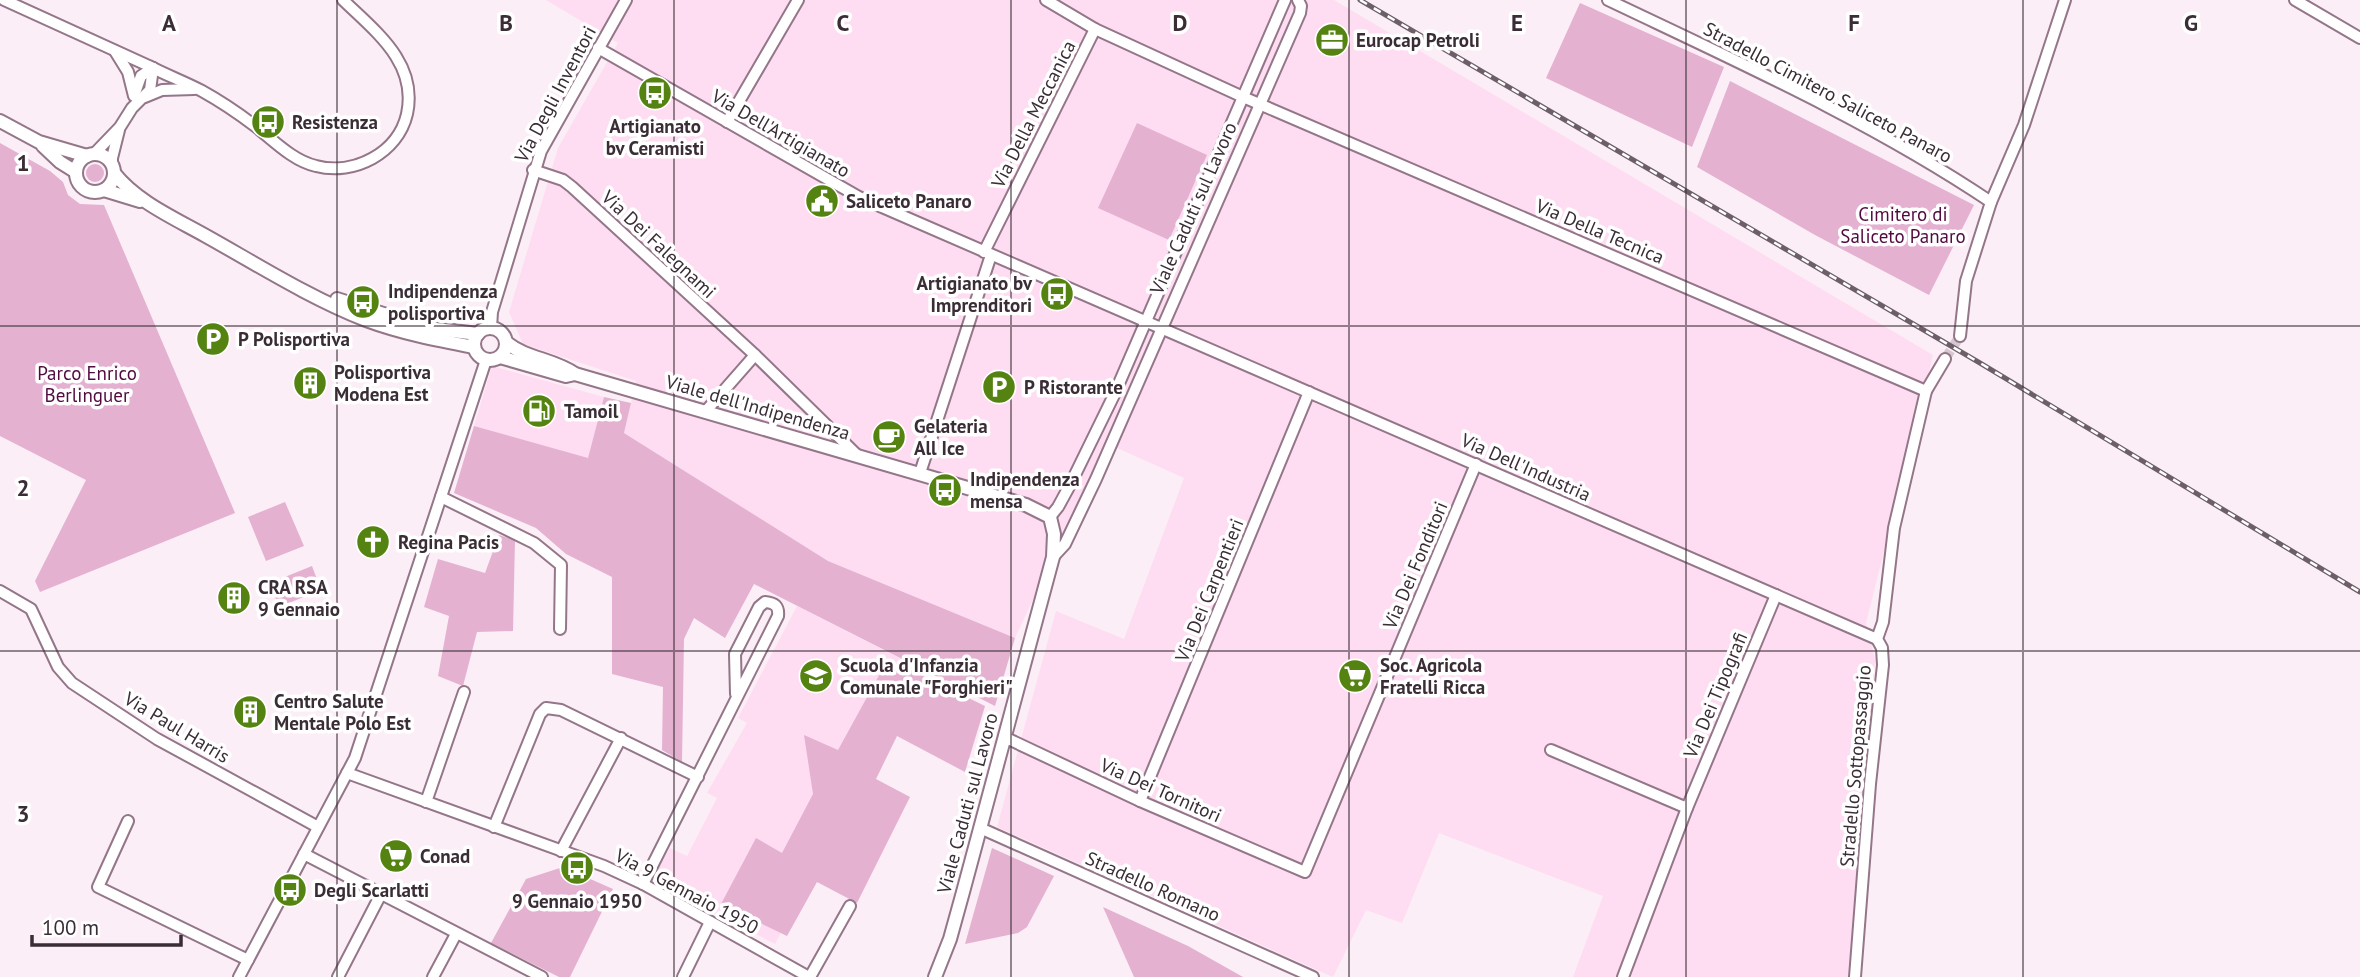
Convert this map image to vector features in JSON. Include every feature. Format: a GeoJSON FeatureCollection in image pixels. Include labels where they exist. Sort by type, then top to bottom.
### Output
{"type":"FeatureCollection","features":[{"type":"Feature","properties":{"kind":"street"},"geometry":{"type":"LineString","coordinates":[[4,0],[199,90],[225,105],[307,163],[324,168],[346,168],[378,156],[387,148],[403,127],[409,99],[406,75],[391,48],[344,0]]}},
{"type":"Feature","properties":{"kind":"street","name":"Via Degli Inventori"},"geometry":{"type":"LineString","coordinates":[[491,328],[492,312],[541,150],[626,0]]}},
{"type":"Feature","properties":{"kind":"street"},"geometry":{"type":"LineString","coordinates":[[727,122],[798,0]]}},
{"type":"Feature","properties":{"kind":"street"},"geometry":{"type":"LineString","coordinates":[[1045,0],[1095,29],[1243,97]]}},
{"type":"Feature","properties":{"kind":"street","name":"Viale Caduti sul Lavoro"},"geometry":{"type":"LineString","coordinates":[[934,977],[950,939],[1053,557],[1054,534],[1050,517],[1076,474],[1285,0]]}},
{"type":"Feature","properties":{"kind":"street","name":"Viale Caduti sul Lavoro"},"geometry":{"type":"LineString","coordinates":[[1053,557],[1065,544],[1260,104],[1300,13],[1298,0]]}},
{"type":"Feature","properties":{"kind":"street","name":"Stradello Cimitero Saliceto Panaro"},"geometry":{"type":"LineString","coordinates":[[1608,0],[1864,126],[1991,202]]}},
{"type":"Feature","properties":{"kind":"street"},"geometry":{"type":"LineString","coordinates":[[1960,336],[1966,281],[1991,202],[2024,125],[2065,0]]}},
{"type":"Feature","properties":{"kind":"street"},"geometry":{"type":"LineString","coordinates":[[2295,0],[2360,38]]}},
{"type":"Feature","properties":{"kind":"street","name":"Via Della Meccanica"},"geometry":{"type":"LineString","coordinates":[[920,473],[988,254],[1095,29]]}},
{"type":"Feature","properties":{"kind":"street","name":"Via Dell'Artigianato"},"geometry":{"type":"LineString","coordinates":[[598,48],[859,197],[1145,322]]}},
{"type":"Feature","properties":{"kind":"street"},"geometry":{"type":"LineString","coordinates":[[115,50],[128,72],[136,101]]}},
{"type":"Feature","properties":{"kind":"street"},"geometry":{"type":"LineString","coordinates":[[120,127],[113,153],[111,183],[104,190],[95,193],[82,188],[77,181],[78,164],[120,127],[136,101],[150,90],[153,68]]}},
{"type":"Feature","properties":{"kind":"street"},"geometry":{"type":"LineString","coordinates":[[136,101],[169,89],[199,90]]}},
{"type":"Feature","properties":{"kind":"street","name":"Viale Caduti sul Lavoro"},"geometry":{"type":"LineString","coordinates":[[1243,97],[1260,104]]}},
{"type":"Feature","properties":{"kind":"street","name":"Via Della Tecnica"},"geometry":{"type":"LineString","coordinates":[[1260,104],[1926,391]]}},
{"type":"Feature","properties":{"kind":"street"},"geometry":{"type":"LineString","coordinates":[[0,121],[39,142],[103,156],[123,183],[150,204],[291,284],[367,320],[412,335],[474,347]]}},
{"type":"Feature","properties":{"kind":"street"},"geometry":{"type":"LineString","coordinates":[[39,142],[60,162],[76,172]]}},
{"type":"Feature","properties":{"kind":"street","name":"Via Dei Falegnami"},"geometry":{"type":"LineString","coordinates":[[533,170],[563,180],[572,187],[755,355],[858,455]]}},
{"type":"Feature","properties":{"kind":"street"},"geometry":{"type":"LineString","coordinates":[[104,190],[150,204]]}},
{"type":"Feature","properties":{"kind":"street"},"geometry":{"type":"LineString","coordinates":[[291,284],[414,325],[478,334],[491,328],[500,331],[507,342],[500,358],[486,360],[478,355],[474,347],[478,334]]}},
{"type":"Feature","properties":{"kind":"street"},"geometry":{"type":"LineString","coordinates":[[1145,322],[1161,328]]}},
{"type":"Feature","properties":{"kind":"street","name":"Via Dell'Industria"},"geometry":{"type":"LineString","coordinates":[[1161,328],[1877,639]]}},
{"type":"Feature","properties":{"kind":"street","name":"Viale dell'Indipendenza"},"geometry":{"type":"LineString","coordinates":[[507,342],[522,352],[565,367],[575,374],[920,473],[1026,505],[1050,517]]}},
{"type":"Feature","properties":{"kind":"street"},"geometry":{"type":"LineString","coordinates":[[705,412],[755,355]]}},
{"type":"Feature","properties":{"kind":"street","name":"Viale dell'Indipendenza"},"geometry":{"type":"LineString","coordinates":[[500,358],[566,376],[575,374]]}},
{"type":"Feature","properties":{"kind":"street","name":"Stradello Sottopassaggio"},"geometry":{"type":"LineString","coordinates":[[1855,977],[1870,784],[1883,665],[1882,648],[1877,639],[1882,622],[1894,528],[1926,391],[1945,359]]}},
{"type":"Feature","properties":{"kind":"street"},"geometry":{"type":"LineString","coordinates":[[239,977],[347,774],[364,734],[486,360]]}},
{"type":"Feature","properties":{"kind":"street","name":"Via Dei Carpentieri"},"geometry":{"type":"LineString","coordinates":[[1140,801],[1310,392]]}},
{"type":"Feature","properties":{"kind":"street","name":"Via Dei Fonditori"},"geometry":{"type":"LineString","coordinates":[[1305,872],[1476,464]]}},
{"type":"Feature","properties":{"kind":"street"},"geometry":{"type":"LineString","coordinates":[[441,497],[534,543],[561,565],[560,629]]}},
{"type":"Feature","properties":{"kind":"street","name":"Via Paul Harris"},"geometry":{"type":"LineString","coordinates":[[0,591],[31,609],[58,667],[72,683],[157,739],[318,827]]}},
{"type":"Feature","properties":{"kind":"street","name":"Via Dei Tipografi"},"geometry":{"type":"LineString","coordinates":[[1623,977],[1687,808],[1776,595]]}},
{"type":"Feature","properties":{"kind":"street"},"geometry":{"type":"LineString","coordinates":[[643,884],[698,777],[736,694],[778,616],[776,605],[765,602],[759,607],[735,654],[736,694]]}},
{"type":"Feature","properties":{"kind":"street"},"geometry":{"type":"LineString","coordinates":[[426,802],[464,692]]}},
{"type":"Feature","properties":{"kind":"street"},"geometry":{"type":"LineString","coordinates":[[494,827],[540,715],[546,708],[561,710],[698,777]]}},
{"type":"Feature","properties":{"kind":"street","name":"Via Dei Tornitori"},"geometry":{"type":"LineString","coordinates":[[1004,737],[1140,801],[1305,872]]}},
{"type":"Feature","properties":{"kind":"street"},"geometry":{"type":"LineString","coordinates":[[561,851],[621,738]]}},
{"type":"Feature","properties":{"kind":"street"},"geometry":{"type":"LineString","coordinates":[[1551,750],[1687,808]]}},
{"type":"Feature","properties":{"kind":"street","name":"Via 9 Gennaio 1950"},"geometry":{"type":"LineString","coordinates":[[347,774],[604,866],[643,884],[810,977],[850,906]]}},
{"type":"Feature","properties":{"kind":"street"},"geometry":{"type":"LineString","coordinates":[[128,821],[98,887],[248,960]]}},
{"type":"Feature","properties":{"kind":"street","name":"Stradello Romano"},"geometry":{"type":"LineString","coordinates":[[980,828],[1309,976]]}},
{"type":"Feature","properties":{"kind":"street"},"geometry":{"type":"LineString","coordinates":[[304,854],[456,934],[521,972],[541,977]]}},
{"type":"Feature","properties":{"kind":"street"},"geometry":{"type":"LineString","coordinates":[[338,977],[381,894]]}},
{"type":"Feature","properties":{"kind":"street"},"geometry":{"type":"LineString","coordinates":[[683,977],[710,922]]}},
{"type":"Feature","properties":{"kind":"street"},"geometry":{"type":"LineString","coordinates":[[433,977],[456,934]]}},
{"type":"Feature","properties":{"kind":"shaded area"},"geometry":{"type":"Polygon","coordinates":[[[546,0],[1334,0],[1933,355],[1866,623],[1875,660],[1851,977],[1573,977],[1603,896],[1439,833],[1402,923],[1366,910],[1333,977],[997,827],[1056,611],[1124,639],[1184,478],[1106,443],[1015,638],[828,561],[624,433],[636,381],[523,344],[509,312],[558,148],[618,43],[546,0]]]}},
{"type":"Feature","properties":{"kind":"shaded area","name":"Tamoil"},"geometry":{"type":"Polygon","coordinates":[[[492,366],[604,397],[588,459],[474,426],[492,366]]]}},
{"type":"Feature","properties":{"kind":"shaded area"},"geometry":{"type":"Polygon","coordinates":[[[797,606],[919,668],[775,944],[652,879],[670,848],[687,856],[717,798],[707,793],[747,723],[738,718],[797,606]]]}},
{"type":"Feature","properties":{"kind":"green space"},"geometry":{"type":"Polygon","coordinates":[[[1580,3],[1724,67],[1692,147],[1546,78],[1580,3]]]}},
{"type":"Feature","properties":{"kind":"green space","name":"Cimitero di Saliceto Panaro"},"geometry":{"type":"Polygon","coordinates":[[[1730,81],[1974,205],[1929,295],[1815,235],[1697,167],[1730,81]]]}},
{"type":"Feature","properties":{"kind":"green space"},"geometry":{"type":"Polygon","coordinates":[[[1137,123],[1207,155],[1169,240],[1098,208],[1137,123]]]}},
{"type":"Feature","properties":{"kind":"green space","name":"Parco Enrico Berlinguer"},"geometry":{"type":"Polygon","coordinates":[[[0,143],[50,171],[63,182],[68,195],[80,204],[104,205],[235,513],[40,592],[35,581],[86,480],[0,436],[0,143]]]}},
{"type":"Feature","properties":{"kind":"green space"},"geometry":{"type":"Polygon","coordinates":[[[95,164],[101,167],[104,173],[101,179],[95,182],[89,179],[86,173],[89,167],[95,164]]]}},
{"type":"Feature","properties":{"kind":"green space"},"geometry":{"type":"Polygon","coordinates":[[[604,397],[631,403],[624,433],[828,561],[1015,638],[995,706],[754,584],[725,638],[694,618],[684,639],[682,762],[662,750],[663,687],[612,674],[612,577],[566,554],[536,528],[454,493],[474,426],[588,458],[604,397]]]}},
{"type":"Feature","properties":{"kind":"green space"},"geometry":{"type":"Polygon","coordinates":[[[285,502],[304,546],[266,561],[248,517],[285,502]]]}},
{"type":"Feature","properties":{"kind":"green space"},"geometry":{"type":"Polygon","coordinates":[[[499,535],[515,540],[513,631],[477,632],[463,686],[438,676],[449,616],[424,607],[438,559],[485,573],[499,535]]]}},
{"type":"Feature","properties":{"kind":"green space"},"geometry":{"type":"Polygon","coordinates":[[[312,566],[321,590],[279,607],[270,583],[312,566]]]}},
{"type":"Feature","properties":{"kind":"green space"},"geometry":{"type":"Polygon","coordinates":[[[888,659],[985,706],[965,772],[897,736],[876,779],[910,797],[857,903],[817,882],[787,936],[721,904],[756,838],[782,853],[813,794],[804,735],[838,750],[888,659]]]}},
{"type":"Feature","properties":{"kind":"green space"},"geometry":{"type":"Polygon","coordinates":[[[992,848],[1054,876],[1027,927],[1018,933],[965,944],[992,848]]]}},
{"type":"Feature","properties":{"kind":"green space"},"geometry":{"type":"Polygon","coordinates":[[[563,867],[613,889],[570,977],[559,977],[491,943],[526,879],[563,867]]]}},
{"type":"Feature","properties":{"kind":"green space"},"geometry":{"type":"Polygon","coordinates":[[[1103,907],[1188,946],[1243,977],[1134,977],[1103,907]]]}},
{"type":"Feature","properties":{"kind":"tunnel"},"geometry":{"type":"LineString","coordinates":[[1945,359],[1960,336]]}},
{"type":"Feature","properties":{"kind":"railway"},"geometry":{"type":"LineString","coordinates":[[1360,0],[1980,363],[2360,592]]}},
{"type":"Feature","properties":{"kind":"place","name":"Eurocap Petroli"},"geometry":{"type":"Point","coordinates":[1332,40]}},
{"type":"Feature","properties":{"kind":"place","name":"Artigianato bv Ceramisti"},"geometry":{"type":"Point","coordinates":[655,93]}},
{"type":"Feature","properties":{"kind":"place","name":"Resistenza"},"geometry":{"type":"Point","coordinates":[268,122]}},
{"type":"Feature","properties":{"kind":"place","name":"Saliceto Panaro"},"geometry":{"type":"Point","coordinates":[822,201]}},
{"type":"Feature","properties":{"kind":"place","name":"Artigianato bv Imprenditori"},"geometry":{"type":"Point","coordinates":[1057,294]}},
{"type":"Feature","properties":{"kind":"place","name":"Indipendenza polisportiva"},"geometry":{"type":"Point","coordinates":[363,302]}},
{"type":"Feature","properties":{"kind":"place","name":"P Polisportiva"},"geometry":{"type":"Point","coordinates":[213,339]}},
{"type":"Feature","properties":{"kind":"place","name":"Polisportiva Modena Est"},"geometry":{"type":"Point","coordinates":[310,383]}},
{"type":"Feature","properties":{"kind":"place","name":"P Ristorante"},"geometry":{"type":"Point","coordinates":[999,387]}},
{"type":"Feature","properties":{"kind":"place","name":"Tamoil"},"geometry":{"type":"Point","coordinates":[539,411]}},
{"type":"Feature","properties":{"kind":"place","name":"Gelateria All Ice"},"geometry":{"type":"Point","coordinates":[889,437]}},
{"type":"Feature","properties":{"kind":"place","name":"Indipendenza mensa"},"geometry":{"type":"Point","coordinates":[945,490]}},
{"type":"Feature","properties":{"kind":"place","name":"Regina Pacis"},"geometry":{"type":"Point","coordinates":[373,542]}},
{"type":"Feature","properties":{"kind":"place","name":"CRA RSA 9 Gennaio"},"geometry":{"type":"Point","coordinates":[234,598]}},
{"type":"Feature","properties":{"kind":"place","name":"Scuola d'Infanzia Comunale \"Forghieri\""},"geometry":{"type":"Point","coordinates":[816,676]}},
{"type":"Feature","properties":{"kind":"place","name":"Soc. Agricola Fratelli Ricca"},"geometry":{"type":"Point","coordinates":[1355,676]}},
{"type":"Feature","properties":{"kind":"place","name":"Centro Salute Mentale Polo Est"},"geometry":{"type":"Point","coordinates":[250,712]}},
{"type":"Feature","properties":{"kind":"place","name":"Conad"},"geometry":{"type":"Point","coordinates":[396,856]}},
{"type":"Feature","properties":{"kind":"place","name":"9 Gennaio 1950"},"geometry":{"type":"Point","coordinates":[577,868]}},
{"type":"Feature","properties":{"kind":"place","name":"Degli Scarlatti"},"geometry":{"type":"Point","coordinates":[290,890]}}]}
